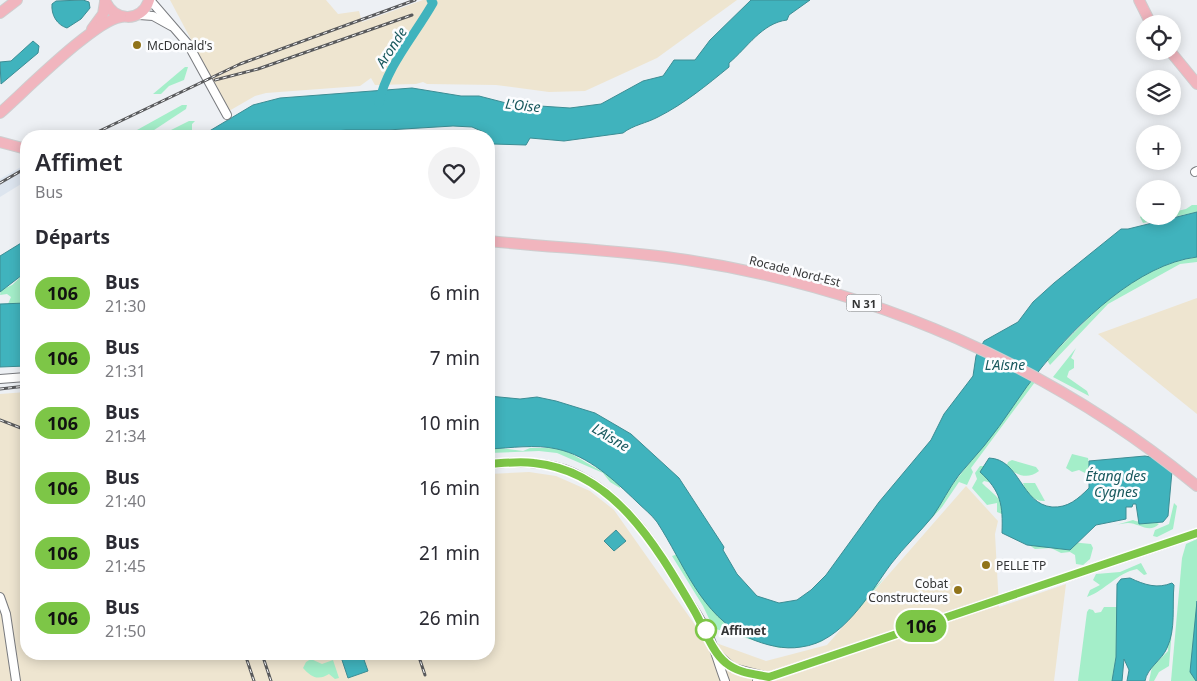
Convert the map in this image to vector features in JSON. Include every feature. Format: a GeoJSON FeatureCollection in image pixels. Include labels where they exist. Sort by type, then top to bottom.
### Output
{"type":"FeatureCollection","features":[{"type":"Feature","properties":{"kind":"main road"},"geometry":{"type":"LineString","coordinates":[[0,13],[18,0]]}},
{"type":"Feature","properties":{"kind":"main road"},"geometry":{"type":"LineString","coordinates":[[0,113],[85,38],[108,21],[139,15],[150,0]]}},
{"type":"Feature","properties":{"kind":"main road"},"geometry":{"type":"LineString","coordinates":[[1139,0],[1146,15]]}},
{"type":"Feature","properties":{"kind":"main road"},"geometry":{"type":"LineString","coordinates":[[105,1],[111,12],[121,17]]}},
{"type":"Feature","properties":{"kind":"main road"},"geometry":{"type":"LineString","coordinates":[[85,38],[103,14],[105,1]]}},
{"type":"Feature","properties":{"kind":"main road"},"geometry":{"type":"LineString","coordinates":[[1177,60],[1197,84]]}},
{"type":"Feature","properties":{"kind":"main road"},"geometry":{"type":"LineString","coordinates":[[0,142],[20,148]]}},
{"type":"Feature","properties":{"kind":"main road","name":"Rocade Nord-Est"},"geometry":{"type":"LineString","coordinates":[[495,242],[657,256],[735,268],[831,292],[904,316],[987,352],[1067,395],[1113,423],[1197,486]]}},
{"type":"Feature","properties":{"kind":"street"},"geometry":{"type":"LineString","coordinates":[[150,0],[188,44],[227,114]]}},
{"type":"Feature","properties":{"kind":"street"},"geometry":{"type":"LineString","coordinates":[[139,15],[153,16],[176,30]]}},
{"type":"Feature","properties":{"kind":"street"},"geometry":{"type":"LineString","coordinates":[[0,379],[20,377]]}},
{"type":"Feature","properties":{"kind":"street"},"geometry":{"type":"LineString","coordinates":[[495,464],[519,462],[550,465],[582,477],[599,488],[637,523],[666,562],[709,635],[724,680],[737,672]]}},
{"type":"Feature","properties":{"kind":"street"},"geometry":{"type":"LineString","coordinates":[[757,681],[1197,533]]}},
{"type":"Feature","properties":{"kind":"street"},"geometry":{"type":"LineString","coordinates":[[0,597],[6,614],[16,681]]}},
{"type":"Feature","properties":{"kind":"street"},"geometry":{"type":"LineString","coordinates":[[713,651],[737,672],[769,677]]}},
{"type":"Feature","properties":{"kind":"shaded area"},"geometry":{"type":"Polygon","coordinates":[[[170,0],[326,0],[338,14],[359,11],[362,22],[423,0],[737,0],[657,58],[585,91],[549,92],[496,85],[427,84],[423,82],[416,84],[375,85],[371,78],[360,86],[266,93],[255,96],[229,111],[170,0]]]}},
{"type":"Feature","properties":{"kind":"shaded area"},"geometry":{"type":"Polygon","coordinates":[[[20,167],[20,185],[0,197],[0,179],[20,167]]]}},
{"type":"Feature","properties":{"kind":"shaded area"},"geometry":{"type":"Polygon","coordinates":[[[1197,298],[1197,414],[1098,334],[1197,298]]]}},
{"type":"Feature","properties":{"kind":"shaded area"},"geometry":{"type":"Polygon","coordinates":[[[20,392],[20,660],[495,660],[495,474],[529,472],[556,476],[590,491],[614,510],[705,639],[766,661],[827,645],[966,486],[998,521],[995,534],[999,607],[1066,584],[1054,681],[0,681],[0,394],[20,392]]]}},
{"type":"Feature","properties":{"kind":"green space"},"geometry":{"type":"Polygon","coordinates":[[[185,67],[188,67],[184,80],[169,86],[161,94],[153,94],[185,67]]]}},
{"type":"Feature","properties":{"kind":"green space"},"geometry":{"type":"Polygon","coordinates":[[[182,105],[187,105],[186,109],[154,130],[137,130],[182,105]]]}},
{"type":"Feature","properties":{"kind":"green space"},"geometry":{"type":"Polygon","coordinates":[[[189,121],[195,121],[192,124],[192,130],[171,130],[189,121]]]}},
{"type":"Feature","properties":{"kind":"green space"},"geometry":{"type":"Polygon","coordinates":[[[1192,205],[1197,205],[1197,212],[1181,215],[1181,210],[1192,205]]]}},
{"type":"Feature","properties":{"kind":"green space"},"geometry":{"type":"Polygon","coordinates":[[[1197,257],[1197,262],[1180,264],[1108,304],[1050,365],[1047,360],[1108,298],[1148,272],[1197,257]]]}},
{"type":"Feature","properties":{"kind":"green space"},"geometry":{"type":"Polygon","coordinates":[[[20,278],[20,303],[8,304],[11,297],[7,294],[0,295],[1,290],[12,285],[20,278]]]}},
{"type":"Feature","properties":{"kind":"green space"},"geometry":{"type":"Polygon","coordinates":[[[1076,348],[1071,358],[1074,360],[1074,368],[1069,371],[1067,377],[1087,391],[1089,396],[1053,377],[1076,348]]]}},
{"type":"Feature","properties":{"kind":"green space"},"geometry":{"type":"Polygon","coordinates":[[[1032,381],[1035,382],[971,468],[973,472],[967,485],[959,482],[942,507],[920,531],[918,529],[995,430],[1022,389],[1032,381]]]}},
{"type":"Feature","properties":{"kind":"green space"},"geometry":{"type":"Polygon","coordinates":[[[495,448],[523,451],[530,448],[555,448],[570,453],[620,482],[620,488],[610,482],[603,473],[557,453],[539,451],[495,453],[495,448]]]}},
{"type":"Feature","properties":{"kind":"green space"},"geometry":{"type":"Polygon","coordinates":[[[1072,454],[1088,458],[1090,470],[1085,473],[1079,470],[1072,472],[1066,468],[1072,454]]]}},
{"type":"Feature","properties":{"kind":"green space"},"geometry":{"type":"Polygon","coordinates":[[[1012,460],[1036,467],[1039,471],[1026,476],[1018,474],[1006,467],[1008,462],[1012,460]]]}},
{"type":"Feature","properties":{"kind":"green space"},"geometry":{"type":"Polygon","coordinates":[[[980,466],[985,466],[992,483],[984,481],[982,483],[1001,503],[1005,512],[1002,514],[997,512],[997,503],[987,505],[972,488],[977,479],[975,473],[980,466]]]}},
{"type":"Feature","properties":{"kind":"green space"},"geometry":{"type":"Polygon","coordinates":[[[1023,483],[1035,483],[1045,501],[1037,500],[1031,496],[1023,483]]]}},
{"type":"Feature","properties":{"kind":"green space"},"geometry":{"type":"Polygon","coordinates":[[[1174,503],[1177,506],[1173,529],[1157,537],[1153,536],[1155,530],[1169,524],[1174,503]]]}},
{"type":"Feature","properties":{"kind":"green space"},"geometry":{"type":"Polygon","coordinates":[[[1133,520],[1152,521],[1159,524],[1151,528],[1132,523],[1116,525],[1133,520]]]}},
{"type":"Feature","properties":{"kind":"green space"},"geometry":{"type":"Polygon","coordinates":[[[1197,539],[1197,681],[1171,681],[1182,558],[1186,544],[1197,539]]]}},
{"type":"Feature","properties":{"kind":"green space"},"geometry":{"type":"Polygon","coordinates":[[[1071,542],[1091,544],[1093,548],[1090,559],[1083,565],[1076,564],[1075,555],[1070,552],[1061,553],[1051,548],[1035,549],[1026,543],[1071,542]]]}},
{"type":"Feature","properties":{"kind":"green space"},"geometry":{"type":"Polygon","coordinates":[[[678,554],[713,609],[863,600],[885,577],[860,608],[821,642],[803,647],[779,648],[716,629],[672,556],[678,554]]]}},
{"type":"Feature","properties":{"kind":"green space"},"geometry":{"type":"Polygon","coordinates":[[[1141,563],[1147,574],[1144,575],[1137,569],[1130,571],[1087,597],[1090,590],[1100,585],[1093,580],[1096,574],[1120,572],[1141,563]]]}},
{"type":"Feature","properties":{"kind":"green space"},"geometry":{"type":"Polygon","coordinates":[[[1104,607],[1118,607],[1116,657],[1112,681],[1078,681],[1087,612],[1089,609],[1095,613],[1101,612],[1104,607]]]}},
{"type":"Feature","properties":{"kind":"green space"},"geometry":{"type":"Polygon","coordinates":[[[1169,629],[1172,629],[1169,666],[1159,672],[1154,681],[1149,681],[1152,667],[1168,651],[1169,629]]]}},
{"type":"Feature","properties":{"kind":"green space"},"geometry":{"type":"Polygon","coordinates":[[[313,660],[322,664],[333,660],[339,678],[335,679],[329,674],[318,678],[315,677],[303,668],[306,662],[313,660]]]}},
{"type":"Feature","properties":{"kind":"water"},"geometry":{"type":"Polygon","coordinates":[[[83,0],[89,2],[90,8],[81,19],[67,28],[63,27],[55,19],[52,4],[56,1],[83,0]]]}},
{"type":"Feature","properties":{"kind":"water","name":"L'Oise"},"geometry":{"type":"Polygon","coordinates":[[[751,0],[810,0],[789,15],[787,20],[778,22],[762,31],[729,63],[729,67],[686,100],[668,112],[623,133],[564,141],[530,138],[526,145],[495,144],[495,130],[479,130],[472,127],[453,126],[387,130],[211,130],[253,105],[280,98],[412,88],[461,96],[479,96],[510,104],[570,108],[601,104],[643,81],[663,76],[674,60],[695,60],[710,40],[751,0]]]}},
{"type":"Feature","properties":{"kind":"water"},"geometry":{"type":"Polygon","coordinates":[[[33,41],[39,46],[38,53],[1,84],[0,62],[11,61],[33,41]]]}},
{"type":"Feature","properties":{"kind":"water","name":"L'Aisne"},"geometry":{"type":"Polygon","coordinates":[[[1197,212],[1197,257],[1175,262],[1153,271],[1132,283],[1111,298],[1073,332],[1034,377],[992,436],[955,480],[933,516],[891,564],[854,615],[830,636],[816,643],[795,648],[775,646],[749,638],[732,628],[718,616],[695,588],[655,519],[619,485],[590,463],[569,452],[557,449],[540,447],[495,449],[495,397],[520,399],[537,397],[595,413],[631,434],[679,478],[724,547],[723,550],[737,574],[757,596],[779,603],[797,600],[811,590],[826,575],[879,502],[931,440],[944,414],[973,376],[976,356],[984,341],[1018,322],[1033,302],[1054,283],[1121,229],[1144,225],[1181,225],[1181,216],[1197,212]]]}},
{"type":"Feature","properties":{"kind":"water"},"geometry":{"type":"Polygon","coordinates":[[[20,244],[20,277],[0,292],[0,256],[20,244]]]}},
{"type":"Feature","properties":{"kind":"water"},"geometry":{"type":"Polygon","coordinates":[[[20,303],[20,366],[0,367],[0,304],[20,303]]]}},
{"type":"Feature","properties":{"kind":"water","name":"Étang des Cygnes"},"geometry":{"type":"Polygon","coordinates":[[[1145,456],[1156,458],[1172,471],[1168,516],[1163,522],[1139,524],[1136,504],[1133,504],[1132,507],[1126,507],[1126,519],[1096,525],[1070,550],[1027,545],[1002,533],[1002,514],[999,499],[992,486],[980,472],[989,458],[999,460],[1008,466],[1033,498],[1042,504],[1058,507],[1072,502],[1089,488],[1089,461],[1145,456]]]}},
{"type":"Feature","properties":{"kind":"water"},"geometry":{"type":"Polygon","coordinates":[[[616,530],[626,541],[614,551],[604,541],[616,530]]]}},
{"type":"Feature","properties":{"kind":"water"},"geometry":{"type":"Polygon","coordinates":[[[1130,578],[1151,585],[1161,586],[1172,583],[1174,585],[1172,633],[1165,652],[1146,676],[1145,681],[1127,681],[1129,670],[1124,659],[1122,681],[1112,681],[1116,657],[1117,584],[1121,579],[1130,578]]]}},
{"type":"Feature","properties":{"kind":"water"},"geometry":{"type":"Polygon","coordinates":[[[1197,601],[1197,681],[1196,681],[1190,672],[1197,601]]]}},
{"type":"Feature","properties":{"kind":"water"},"geometry":{"type":"Polygon","coordinates":[[[342,660],[364,660],[368,671],[348,678],[342,660]]]}},
{"type":"Feature","properties":{"kind":"waterway","name":"Aronde"},"geometry":{"type":"LineString","coordinates":[[379,103],[394,64],[433,3],[431,0]]}},
{"type":"Feature","properties":{"kind":"railway"},"geometry":{"type":"LineString","coordinates":[[102,130],[240,64],[415,0]]}},
{"type":"Feature","properties":{"kind":"railway"},"geometry":{"type":"LineString","coordinates":[[215,80],[258,69],[412,15]]}},
{"type":"Feature","properties":{"kind":"railway"},"geometry":{"type":"LineString","coordinates":[[0,183],[20,171]]}},
{"type":"Feature","properties":{"kind":"railway"},"geometry":{"type":"LineString","coordinates":[[0,389],[20,387]]}},
{"type":"Feature","properties":{"kind":"railway"},"geometry":{"type":"LineString","coordinates":[[0,420],[20,428]]}},
{"type":"Feature","properties":{"kind":"railway"},"geometry":{"type":"LineString","coordinates":[[247,660],[254,681]]}},
{"type":"Feature","properties":{"kind":"railway"},"geometry":{"type":"LineString","coordinates":[[264,660],[271,681]]}},
{"type":"Feature","properties":{"kind":"railway"},"geometry":{"type":"LineString","coordinates":[[420,660],[425,675]]}},
{"type":"Feature","properties":{"kind":"bus line","name":"106"},"geometry":{"type":"LineString","coordinates":[[495,463],[534,462],[550,465],[582,477],[599,488],[637,523],[656,547],[709,635],[713,651],[733,668],[750,674],[769,677],[1197,533]]}},
{"type":"Feature","properties":{"kind":"place","name":"McDonald's"},"geometry":{"type":"Point","coordinates":[137,45]}},
{"type":"Feature","properties":{"kind":"place","name":"PELLE TP"},"geometry":{"type":"Point","coordinates":[986,565]}},
{"type":"Feature","properties":{"kind":"place","name":"Cobat Constructeurs"},"geometry":{"type":"Point","coordinates":[958,590]}},
{"type":"Feature","properties":{"kind":"place","name":"Affimet"},"geometry":{"type":"Point","coordinates":[706,630]}}]}
